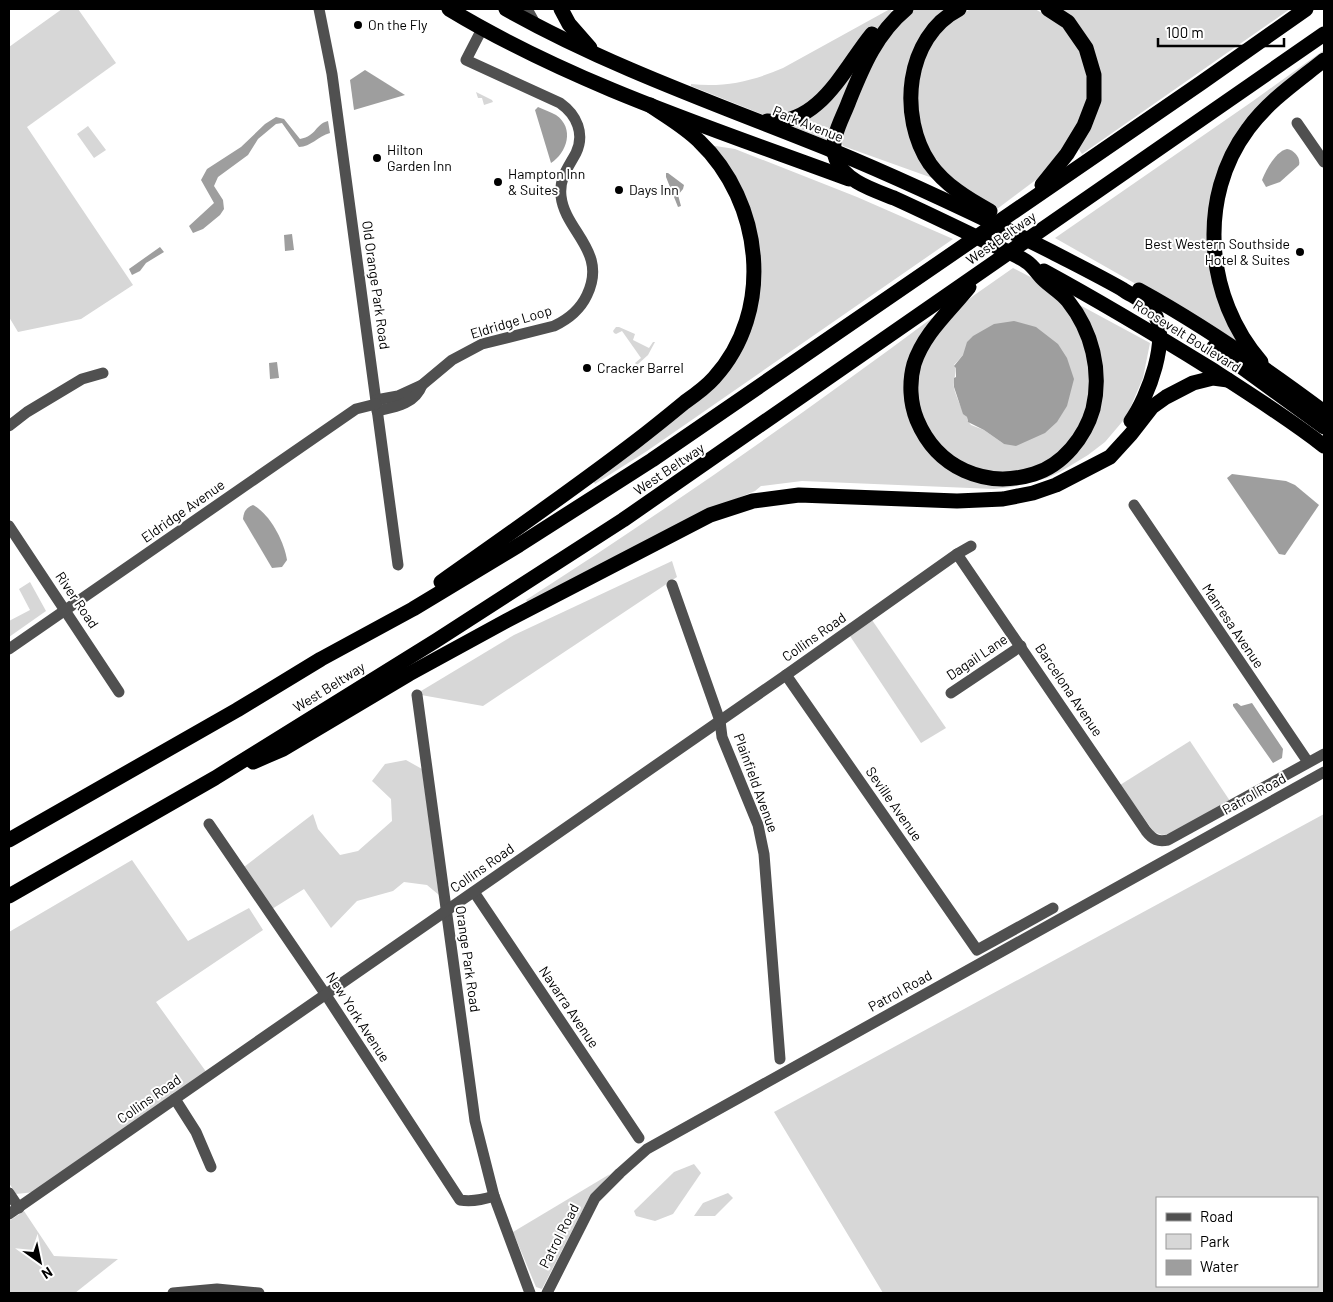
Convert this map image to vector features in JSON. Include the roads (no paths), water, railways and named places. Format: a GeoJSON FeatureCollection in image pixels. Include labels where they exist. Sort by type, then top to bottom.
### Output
{"type":"FeatureCollection","features":[{"type":"Feature","properties":{"kind":"highway"},"geometry":{"type":"LineString","coordinates":[[449,9],[482,29],[560,68],[650,106],[858,182]]}},
{"type":"Feature","properties":{"kind":"highway","name":"Park Avenue"},"geometry":{"type":"LineString","coordinates":[[506,9],[629,70],[834,151],[979,216],[1097,275],[1145,303]]}},
{"type":"Feature","properties":{"kind":"highway"},"geometry":{"type":"LineString","coordinates":[[561,9],[569,24],[594,53]]}},
{"type":"Feature","properties":{"kind":"highway"},"geometry":{"type":"LineString","coordinates":[[755,120],[779,122],[793,119],[818,104],[871,34],[898,9]]}},
{"type":"Feature","properties":{"kind":"highway"},"geometry":{"type":"LineString","coordinates":[[858,182],[841,169],[836,161],[834,151],[835,136],[868,57],[884,32],[906,9]]}},
{"type":"Feature","properties":{"kind":"highway"},"geometry":{"type":"LineString","coordinates":[[959,9],[942,21],[928,39],[916,62],[911,88],[910,103],[915,132],[922,149],[943,180],[974,203],[1080,257],[1164,304],[1272,374],[1324,412]]}},
{"type":"Feature","properties":{"kind":"highway"},"geometry":{"type":"LineString","coordinates":[[1028,200],[1067,154],[1084,126],[1094,100],[1094,75],[1086,48],[1068,22],[1048,9]]}},
{"type":"Feature","properties":{"kind":"highway","name":"West Beltway"},"geometry":{"type":"LineString","coordinates":[[9,840],[368,633],[413,609],[511,550],[652,460],[1306,9]]}},
{"type":"Feature","properties":{"kind":"highway"},"geometry":{"type":"LineString","coordinates":[[528,51],[537,26]]}},
{"type":"Feature","properties":{"kind":"highway","name":"West Beltway"},"geometry":{"type":"LineString","coordinates":[[9,896],[215,778],[437,640],[623,520],[1324,34]]}},
{"type":"Feature","properties":{"kind":"highway"},"geometry":{"type":"LineString","coordinates":[[1272,374],[1257,357],[1238,329],[1223,293],[1217,274],[1215,254],[1215,210],[1228,163],[1235,147],[1249,127],[1264,110],[1324,60]]}},
{"type":"Feature","properties":{"kind":"highway"},"geometry":{"type":"LineString","coordinates":[[368,633],[584,481],[657,425],[714,378],[736,348],[747,322],[753,292],[754,272],[752,241],[743,208],[720,166],[700,142],[681,126],[650,106]]}},
{"type":"Feature","properties":{"kind":"highway","name":"Roosevelt Boulevard"},"geometry":{"type":"LineString","coordinates":[[858,182],[1028,262],[1118,312],[1299,426],[1324,446]]}},
{"type":"Feature","properties":{"kind":"highway"},"geometry":{"type":"LineString","coordinates":[[981,272],[925,340],[914,363],[912,403],[923,433],[946,459],[973,474],[989,478],[1012,479],[1035,474],[1045,469],[1072,448],[1083,433],[1092,412],[1096,381],[1092,349],[1080,318],[1068,301],[1045,281],[1028,262]]}},
{"type":"Feature","properties":{"kind":"highway"},"geometry":{"type":"LineString","coordinates":[[1094,464],[1122,433],[1145,397],[1157,356],[1159,337],[1158,321],[1152,310],[1145,303]]}},
{"type":"Feature","properties":{"kind":"highway","name":"Roosevelt Boulevard"},"geometry":{"type":"LineString","coordinates":[[1145,303],[1196,334],[1324,428]]}},
{"type":"Feature","properties":{"kind":"highway"},"geometry":{"type":"LineString","coordinates":[[215,778],[283,749],[410,674],[497,626],[710,515],[754,501],[799,495],[957,501],[1003,499],[1033,493],[1056,485],[1110,457],[1152,406],[1166,397],[1193,383],[1213,378],[1228,380]]}},
{"type":"Feature","properties":{"kind":"street","name":"Old Orange Park Road"},"geometry":{"type":"LineString","coordinates":[[319,9],[332,74],[398,565]]}},
{"type":"Feature","properties":{"kind":"street"},"geometry":{"type":"LineString","coordinates":[[527,9],[537,26]]}},
{"type":"Feature","properties":{"kind":"street","name":"Eldridge Loop"},"geometry":{"type":"LineString","coordinates":[[376,405],[422,385],[444,366],[465,352],[495,340],[554,326],[564,321],[580,306],[592,283],[593,270],[588,250],[566,211],[561,195],[565,171],[577,152],[579,145],[579,132],[576,120],[572,113],[560,103],[466,60],[482,29]]}},
{"type":"Feature","properties":{"kind":"street"},"geometry":{"type":"LineString","coordinates":[[1297,123],[1324,162]]}},
{"type":"Feature","properties":{"kind":"street"},"geometry":{"type":"LineString","coordinates":[[9,426],[27,412],[82,379],[103,372]]}},
{"type":"Feature","properties":{"kind":"street","name":"Eldridge Avenue"},"geometry":{"type":"LineString","coordinates":[[9,649],[356,409],[376,405]]}},
{"type":"Feature","properties":{"kind":"street","name":"Manresa Avenue"},"geometry":{"type":"LineString","coordinates":[[1134,505],[1308,762]]}},
{"type":"Feature","properties":{"kind":"street","name":"River Road"},"geometry":{"type":"LineString","coordinates":[[9,526],[119,692]]}},
{"type":"Feature","properties":{"kind":"street","name":"Collins Road"},"geometry":{"type":"LineString","coordinates":[[14,1211],[971,546]]}},
{"type":"Feature","properties":{"kind":"street","name":"Barcelona Avenue"},"geometry":{"type":"LineString","coordinates":[[958,554],[1151,837],[1158,841],[1168,840],[1308,762]]}},
{"type":"Feature","properties":{"kind":"street","name":"Plainfield Avenue"},"geometry":{"type":"LineString","coordinates":[[672,585],[720,721],[722,738],[758,825],[764,854],[780,1059]]}},
{"type":"Feature","properties":{"kind":"street","name":"Dagail Lane"},"geometry":{"type":"LineString","coordinates":[[951,693],[1020,646]]}},
{"type":"Feature","properties":{"kind":"street","name":"Seville Avenue"},"geometry":{"type":"LineString","coordinates":[[786,675],[977,950],[1053,908]]}},
{"type":"Feature","properties":{"kind":"street","name":"Orange Park Road"},"geometry":{"type":"LineString","coordinates":[[417,695],[476,1121],[494,1196],[530,1293]]}},
{"type":"Feature","properties":{"kind":"street"},"geometry":{"type":"LineString","coordinates":[[1308,762],[1324,754]]}},
{"type":"Feature","properties":{"kind":"street","name":"Patrol Road"},"geometry":{"type":"LineString","coordinates":[[546,1293],[595,1198],[620,1172],[647,1149],[1324,772]]}},
{"type":"Feature","properties":{"kind":"street","name":"New York Avenue"},"geometry":{"type":"LineString","coordinates":[[209,824],[326,994],[460,1200],[469,1202],[480,1201],[494,1196]]}},
{"type":"Feature","properties":{"kind":"street","name":"Navarra Avenue"},"geometry":{"type":"LineString","coordinates":[[474,892],[639,1138]]}},
{"type":"Feature","properties":{"kind":"street"},"geometry":{"type":"LineString","coordinates":[[175,1100],[196,1132],[211,1167]]}},
{"type":"Feature","properties":{"kind":"street"},"geometry":{"type":"LineString","coordinates":[[9,1193],[14,1211]]}},
{"type":"Feature","properties":{"kind":"street"},"geometry":{"type":"LineString","coordinates":[[172,1293],[217,1289],[259,1293]]}},
{"type":"Feature","properties":{"kind":"water"},"geometry":{"type":"Polygon","coordinates":[[[365,70],[405,95],[354,110],[350,80],[365,70]]]}},
{"type":"Feature","properties":{"kind":"water"},"geometry":{"type":"Polygon","coordinates":[[[538,107],[556,115],[562,120],[567,133],[565,147],[557,159],[551,163],[535,110],[538,107]]]}},
{"type":"Feature","properties":{"kind":"water"},"geometry":{"type":"Polygon","coordinates":[[[276,117],[284,119],[300,139],[310,135],[328,121],[330,133],[303,147],[299,147],[282,123],[276,124],[258,139],[248,155],[218,177],[214,186],[223,200],[224,209],[220,215],[203,229],[193,233],[189,226],[214,203],[201,180],[207,169],[241,147],[265,124],[276,117]]]}},
{"type":"Feature","properties":{"kind":"water"},"geometry":{"type":"Polygon","coordinates":[[[1287,149],[1296,155],[1299,165],[1280,182],[1266,187],[1262,180],[1266,171],[1275,157],[1287,149]]]}},
{"type":"Feature","properties":{"kind":"water"},"geometry":{"type":"Polygon","coordinates":[[[666,173],[684,185],[678,195],[681,206],[678,207],[666,173]]]}},
{"type":"Feature","properties":{"kind":"water"},"geometry":{"type":"Polygon","coordinates":[[[292,234],[294,250],[285,251],[284,235],[292,234]]]}},
{"type":"Feature","properties":{"kind":"water"},"geometry":{"type":"Polygon","coordinates":[[[160,247],[164,252],[146,263],[140,271],[132,275],[129,269],[160,247]]]}},
{"type":"Feature","properties":{"kind":"water"},"geometry":{"type":"Polygon","coordinates":[[[1014,321],[1036,327],[1058,344],[1067,358],[1074,379],[1067,406],[1057,422],[1045,433],[1016,446],[1004,444],[984,430],[968,422],[967,417],[963,414],[954,387],[956,368],[954,366],[963,355],[967,342],[973,336],[994,324],[1014,321]]]}},
{"type":"Feature","properties":{"kind":"water"},"geometry":{"type":"Polygon","coordinates":[[[277,362],[279,378],[270,379],[269,363],[277,362]]]}},
{"type":"Feature","properties":{"kind":"water"},"geometry":{"type":"Polygon","coordinates":[[[1232,474],[1286,481],[1295,485],[1319,505],[1285,555],[1279,554],[1227,478],[1232,474]]]}},
{"type":"Feature","properties":{"kind":"water"},"geometry":{"type":"Polygon","coordinates":[[[253,505],[270,521],[283,545],[287,560],[282,567],[272,568],[243,519],[246,510],[253,505]]]}},
{"type":"Feature","properties":{"kind":"water"},"geometry":{"type":"Polygon","coordinates":[[[1237,703],[1241,706],[1252,703],[1283,749],[1282,758],[1273,763],[1233,706],[1233,704],[1237,703]]]}},
{"type":"Feature","properties":{"kind":"place","name":"On the Fly"},"geometry":{"type":"Point","coordinates":[358,25]}},
{"type":"Feature","properties":{"kind":"place","name":"Hilton Garden Inn"},"geometry":{"type":"Point","coordinates":[377,158]}},
{"type":"Feature","properties":{"kind":"place","name":"Hampton Inn & Suites"},"geometry":{"type":"Point","coordinates":[498,182]}},
{"type":"Feature","properties":{"kind":"place","name":"Days Inn"},"geometry":{"type":"Point","coordinates":[619,190]}},
{"type":"Feature","properties":{"kind":"place","name":"Best Western Southside Hotel & Suites"},"geometry":{"type":"Point","coordinates":[1300,252]}},
{"type":"Feature","properties":{"kind":"place","name":"Cracker Barrel"},"geometry":{"type":"Point","coordinates":[587,368]}}]}
